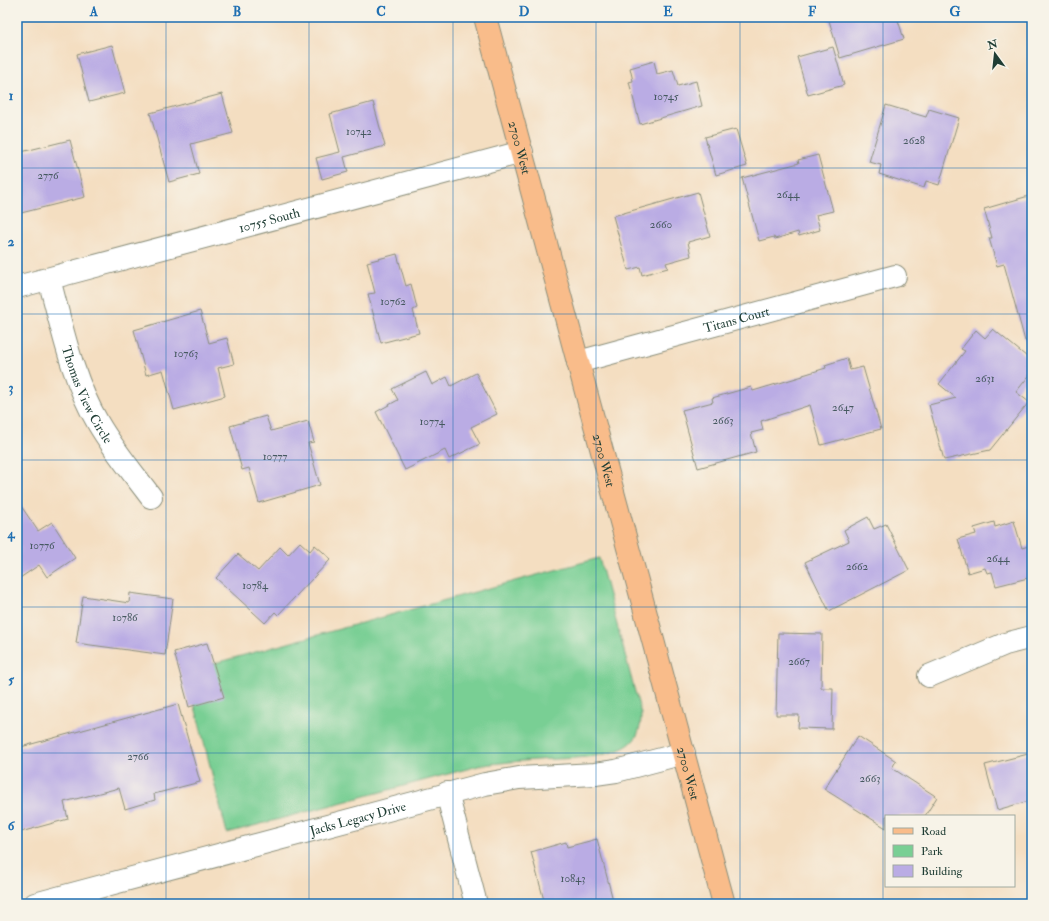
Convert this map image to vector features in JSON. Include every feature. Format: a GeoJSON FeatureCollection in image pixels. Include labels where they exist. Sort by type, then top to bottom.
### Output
{"type":"FeatureCollection","features":[{"type":"Feature","properties":{"kind":"main road","name":"2700 West"},"geometry":{"type":"LineString","coordinates":[[485,17],[724,904]]}},
{"type":"Feature","properties":{"kind":"street","name":"10755 South"},"geometry":{"type":"LineString","coordinates":[[17,287],[522,152]]}},
{"type":"Feature","properties":{"kind":"street","name":"Titans Court"},"geometry":{"type":"LineString","coordinates":[[578,362],[895,276]]}},
{"type":"Feature","properties":{"kind":"street","name":"Thomas View Circle"},"geometry":{"type":"LineString","coordinates":[[49,279],[78,382],[87,403],[110,442],[151,497]]}},
{"type":"Feature","properties":{"kind":"street"},"geometry":{"type":"LineString","coordinates":[[929,676],[1004,644],[1032,637]]}},
{"type":"Feature","properties":{"kind":"street","name":"Jacks Legacy Drive"},"geometry":{"type":"LineString","coordinates":[[35,904],[446,793],[519,778],[595,774],[684,753]]}},
{"type":"Feature","properties":{"kind":"street"},"geometry":{"type":"LineString","coordinates":[[446,793],[476,904]]}},
{"type":"Feature","properties":{"kind":"green space"},"geometry":{"type":"Polygon","coordinates":[[[599,558],[641,714],[640,729],[632,742],[623,748],[600,755],[482,765],[227,833],[186,671],[599,558]]]}},
{"type":"Feature","properties":{"kind":"building"},"geometry":{"type":"Polygon","coordinates":[[[828,17],[897,17],[904,39],[840,58],[828,17]]]}},
{"type":"Feature","properties":{"kind":"building"},"geometry":{"type":"Polygon","coordinates":[[[112,45],[125,93],[89,102],[77,54],[112,45]]]}},
{"type":"Feature","properties":{"kind":"building"},"geometry":{"type":"Polygon","coordinates":[[[833,47],[844,85],[808,95],[797,57],[833,47]]]}},
{"type":"Feature","properties":{"kind":"building"},"geometry":{"type":"Polygon","coordinates":[[[654,61],[657,74],[673,70],[678,86],[696,81],[702,106],[640,124],[629,82],[633,81],[630,68],[654,61]]]}},
{"type":"Feature","properties":{"kind":"building"},"geometry":{"type":"Polygon","coordinates":[[[222,94],[233,133],[191,144],[199,174],[169,182],[150,113],[222,94]]]}},
{"type":"Feature","properties":{"kind":"building"},"geometry":{"type":"Polygon","coordinates":[[[373,102],[385,146],[344,157],[348,172],[322,179],[316,158],[340,152],[330,114],[373,102]]]}},
{"type":"Feature","properties":{"kind":"building"},"geometry":{"type":"Polygon","coordinates":[[[886,105],[926,117],[929,109],[959,118],[939,185],[926,181],[924,188],[879,174],[881,165],[869,162],[886,105]]]}},
{"type":"Feature","properties":{"kind":"building"},"geometry":{"type":"Polygon","coordinates":[[[736,129],[747,166],[716,175],[705,137],[736,129]]]}},
{"type":"Feature","properties":{"kind":"building"},"geometry":{"type":"Polygon","coordinates":[[[70,140],[85,197],[17,214],[17,153],[70,140]]]}},
{"type":"Feature","properties":{"kind":"building"},"geometry":{"type":"Polygon","coordinates":[[[818,155],[833,211],[816,215],[820,230],[799,236],[798,232],[775,239],[774,237],[759,241],[742,178],[799,163],[798,160],[818,155]]]}},
{"type":"Feature","properties":{"kind":"building"},"geometry":{"type":"Polygon","coordinates":[[[698,192],[710,236],[688,242],[691,256],[666,263],[668,268],[642,275],[640,267],[628,270],[613,216],[698,192]]]}},
{"type":"Feature","properties":{"kind":"building"},"geometry":{"type":"Polygon","coordinates":[[[1032,195],[1032,341],[1025,341],[1004,264],[997,266],[989,238],[992,238],[984,209],[1032,195]]]}},
{"type":"Feature","properties":{"kind":"building"},"geometry":{"type":"Polygon","coordinates":[[[397,254],[406,286],[411,284],[417,308],[413,310],[419,333],[381,343],[368,294],[375,293],[367,262],[397,254]]]}},
{"type":"Feature","properties":{"kind":"building"},"geometry":{"type":"Polygon","coordinates":[[[200,311],[209,343],[227,338],[234,364],[218,368],[225,396],[174,410],[163,370],[146,375],[134,330],[200,311]]]}},
{"type":"Feature","properties":{"kind":"building"},"geometry":{"type":"Polygon","coordinates":[[[993,329],[1032,361],[1032,372],[1016,392],[1029,402],[990,450],[944,460],[929,405],[956,398],[939,384],[965,351],[961,349],[976,330],[985,338],[993,329]]]}},
{"type":"Feature","properties":{"kind":"building"},"geometry":{"type":"Polygon","coordinates":[[[847,358],[850,370],[863,367],[881,429],[821,445],[810,405],[761,421],[763,430],[751,433],[756,452],[698,468],[682,410],[713,402],[712,398],[751,387],[753,391],[803,376],[826,368],[825,365],[847,358]]]}},
{"type":"Feature","properties":{"kind":"building"},"geometry":{"type":"Polygon","coordinates":[[[426,372],[432,385],[447,377],[451,386],[476,373],[497,414],[471,427],[480,444],[449,459],[445,450],[405,470],[376,412],[398,400],[392,389],[426,372]]]}},
{"type":"Feature","properties":{"kind":"building"},"geometry":{"type":"Polygon","coordinates":[[[266,416],[271,431],[308,421],[314,442],[308,443],[320,485],[259,503],[249,468],[242,470],[230,426],[266,416]]]}},
{"type":"Feature","properties":{"kind":"building"},"geometry":{"type":"Polygon","coordinates":[[[17,500],[38,531],[52,522],[75,558],[47,577],[39,565],[17,580],[17,500]]]}},
{"type":"Feature","properties":{"kind":"building"},"geometry":{"type":"Polygon","coordinates":[[[868,517],[874,529],[886,524],[909,570],[829,611],[805,562],[849,541],[844,530],[868,517]]]}},
{"type":"Feature","properties":{"kind":"building"},"geometry":{"type":"Polygon","coordinates":[[[1014,521],[1022,548],[1032,545],[1032,577],[996,586],[992,572],[987,573],[985,568],[968,573],[958,539],[976,534],[974,528],[994,522],[995,527],[1014,521]]]}},
{"type":"Feature","properties":{"kind":"building"},"geometry":{"type":"Polygon","coordinates":[[[300,542],[310,551],[315,545],[331,559],[278,615],[275,612],[265,623],[216,578],[238,554],[258,571],[280,547],[288,555],[300,542]]]}},
{"type":"Feature","properties":{"kind":"building"},"geometry":{"type":"Polygon","coordinates":[[[130,593],[173,599],[165,655],[76,643],[83,596],[129,603],[130,593]]]}},
{"type":"Feature","properties":{"kind":"building"},"geometry":{"type":"Polygon","coordinates":[[[778,633],[822,634],[821,688],[833,688],[832,729],[798,728],[799,715],[776,715],[778,633]]]}},
{"type":"Feature","properties":{"kind":"building"},"geometry":{"type":"Polygon","coordinates":[[[207,643],[224,697],[189,707],[174,652],[207,643]]]}},
{"type":"Feature","properties":{"kind":"building"},"geometry":{"type":"Polygon","coordinates":[[[178,704],[200,782],[154,794],[155,800],[125,809],[119,788],[64,802],[68,819],[17,833],[17,748],[178,704]]]}},
{"type":"Feature","properties":{"kind":"building"},"geometry":{"type":"Polygon","coordinates":[[[858,736],[896,761],[892,768],[937,797],[926,815],[885,815],[885,827],[824,789],[858,736]]]}},
{"type":"Feature","properties":{"kind":"building"},"geometry":{"type":"Polygon","coordinates":[[[1032,753],[1032,800],[997,810],[985,765],[1032,753]]]}},
{"type":"Feature","properties":{"kind":"building"},"geometry":{"type":"Polygon","coordinates":[[[597,839],[614,904],[545,904],[531,852],[566,842],[567,847],[597,839]]]}}]}
